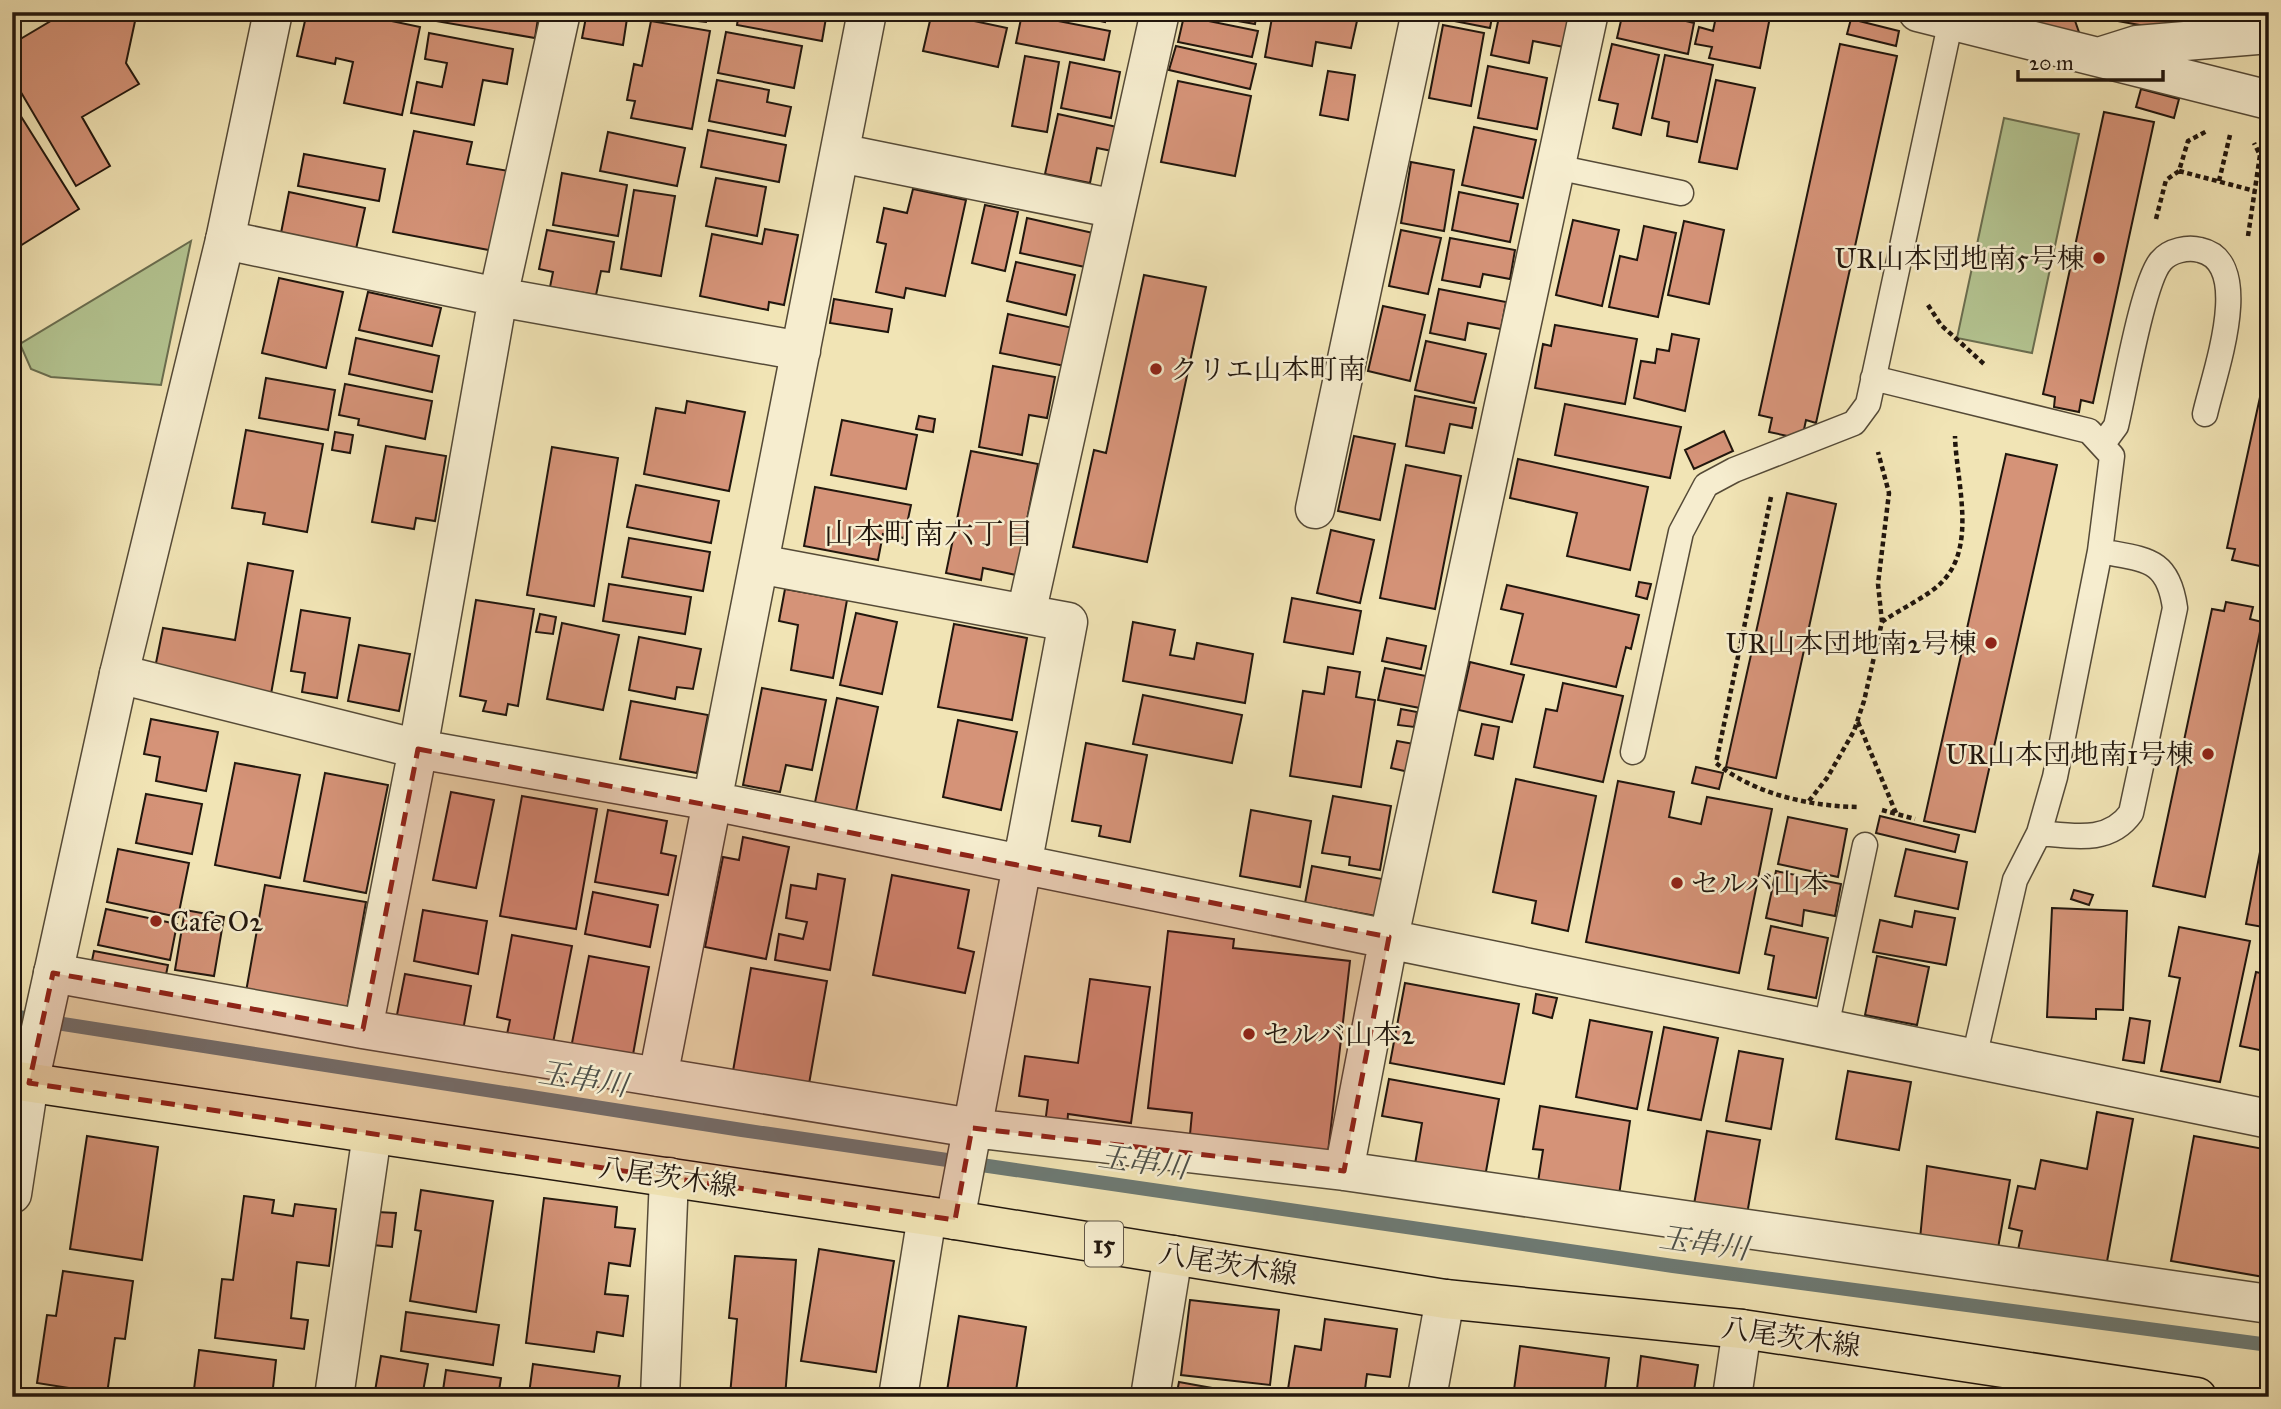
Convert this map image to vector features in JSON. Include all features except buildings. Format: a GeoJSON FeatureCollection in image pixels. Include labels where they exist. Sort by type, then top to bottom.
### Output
{"type":"FeatureCollection","features":[{"type":"Feature","properties":{"kind":"main road","name":"八尾茨木線"},"geometry":{"type":"LineString","coordinates":[[26,1071],[372,1134],[669,1177],[947,1210],[1173,1255],[1445,1298],[1742,1329],[2086,1388],[2197,1397]]}},
{"type":"Feature","properties":{"kind":"street"},"geometry":{"type":"LineString","coordinates":[[12,1194],[26,1071],[49,991],[119,674],[225,240],[272,12]]}},
{"type":"Feature","properties":{"kind":"street"},"geometry":{"type":"LineString","coordinates":[[363,1029],[418,749],[498,297],[561,12]]}},
{"type":"Feature","properties":{"kind":"street"},"geometry":{"type":"LineString","coordinates":[[658,1077],[867,12]]}},
{"type":"Feature","properties":{"kind":"street"},"geometry":{"type":"LineString","coordinates":[[1026,614],[1160,12]]}},
{"type":"Feature","properties":{"kind":"street"},"geometry":{"type":"LineString","coordinates":[[1315,509],[1421,12]]}},
{"type":"Feature","properties":{"kind":"street"},"geometry":{"type":"LineString","coordinates":[[1344,1171],[1389,937],[1589,12]]}},
{"type":"Feature","properties":{"kind":"street"},"geometry":{"type":"LineString","coordinates":[[1935,16],[2269,100]]}},
{"type":"Feature","properties":{"kind":"street"},"geometry":{"type":"LineString","coordinates":[[2097,57],[2137,45],[2269,34]]}},
{"type":"Feature","properties":{"kind":"street"},"geometry":{"type":"LineString","coordinates":[[840,153],[1116,209]]}},
{"type":"Feature","properties":{"kind":"street"},"geometry":{"type":"LineString","coordinates":[[225,240],[498,297],[801,351]]}},
{"type":"Feature","properties":{"kind":"street"},"geometry":{"type":"LineString","coordinates":[[760,564],[1068,622],[970,1136],[947,1210],[898,1397]]}},
{"type":"Feature","properties":{"kind":"street"},"geometry":{"type":"LineString","coordinates":[[119,674],[418,749],[712,801],[1389,937],[2269,1119]]}},
{"type":"Feature","properties":{"kind":"street"},"geometry":{"type":"LineString","coordinates":[[49,991],[363,1029],[658,1077],[970,1136],[1344,1171],[2269,1304]]}},
{"type":"Feature","properties":{"kind":"street"},"geometry":{"type":"LineString","coordinates":[[334,1397],[372,1134]]}},
{"type":"Feature","properties":{"kind":"street"},"geometry":{"type":"LineString","coordinates":[[660,1397],[669,1177]]}},
{"type":"Feature","properties":{"kind":"street"},"geometry":{"type":"LineString","coordinates":[[1150,1397],[1173,1255]]}},
{"type":"Feature","properties":{"kind":"street"},"geometry":{"type":"LineString","coordinates":[[1427,1397],[1445,1298]]}},
{"type":"Feature","properties":{"kind":"street"},"geometry":{"type":"LineString","coordinates":[[1732,1397],[1742,1329]]}},
{"type":"Feature","properties":{"kind":"lane"},"geometry":{"type":"LineString","coordinates":[[1633,752],[1681,532],[1706,485],[1734,470],[1854,422],[1868,404],[1896,272],[1935,16]]}},
{"type":"Feature","properties":{"kind":"lane"},"geometry":{"type":"LineString","coordinates":[[1556,167],[1681,193]]}},
{"type":"Feature","properties":{"kind":"lane"},"geometry":{"type":"LineString","coordinates":[[2102,445],[2116,426],[2150,281],[2162,259],[2188,247],[2210,252],[2227,270],[2231,299],[2205,414]]}},
{"type":"Feature","properties":{"kind":"lane"},"geometry":{"type":"LineString","coordinates":[[1872,378],[2089,432],[2112,456],[2100,551],[2055,777],[2039,833],[2015,880],[1974,1058]]}},
{"type":"Feature","properties":{"kind":"lane"},"geometry":{"type":"LineString","coordinates":[[2039,833],[2099,835],[2121,828],[2131,813],[2140,772],[2175,608],[2172,582],[2159,568],[2145,560],[2100,551]]}},
{"type":"Feature","properties":{"kind":"lane"},"geometry":{"type":"LineString","coordinates":[[1826,1027],[1866,845]]}},
{"type":"Feature","properties":{"kind":"path"},"geometry":{"type":"LineString","coordinates":[[2162,259],[2152,243],[2166,180],[2179,171],[2188,141],[2208,130]]}},
{"type":"Feature","properties":{"kind":"path"},"geometry":{"type":"LineString","coordinates":[[2231,299],[2245,252],[2260,155],[2248,133]]}},
{"type":"Feature","properties":{"kind":"path"},"geometry":{"type":"LineString","coordinates":[[2179,171],[2255,191]]}},
{"type":"Feature","properties":{"kind":"path"},"geometry":{"type":"LineString","coordinates":[[1896,272],[1913,283],[1941,325],[1990,369],[2000,390],[2001,409]]}},
{"type":"Feature","properties":{"kind":"path"},"geometry":{"type":"LineString","coordinates":[[1882,622],[1939,585],[1952,570],[1957,558],[1961,504],[1954,424]]}},
{"type":"Feature","properties":{"kind":"path"},"geometry":{"type":"LineString","coordinates":[[1809,801],[1827,778],[1858,722],[1882,622],[1878,584],[1889,493],[1875,441]]}},
{"type":"Feature","properties":{"kind":"path"},"geometry":{"type":"LineString","coordinates":[[1775,488],[1767,509],[1716,763],[1730,774],[1768,792],[1809,801],[1860,807]]}},
{"type":"Feature","properties":{"kind":"path"},"geometry":{"type":"LineString","coordinates":[[1858,722],[1896,813]]}},
{"type":"Feature","properties":{"kind":"path"},"geometry":{"type":"LineString","coordinates":[[1873,807],[1914,819]]}},
{"type":"Feature","properties":{"kind":"highlighted area"},"geometry":{"type":"Polygon","coordinates":[[[418,749],[1389,937],[1344,1171],[972,1128],[955,1220],[29,1083],[53,973],[363,1029],[418,749]]]}},
{"type":"Feature","properties":{"kind":"green space"},"geometry":{"type":"Polygon","coordinates":[[[2004,118],[2079,134],[2032,353],[1957,338],[2004,118]]]}},
{"type":"Feature","properties":{"kind":"green space"},"geometry":{"type":"Polygon","coordinates":[[[191,241],[161,385],[51,377],[31,369],[20,344],[191,241]]]}},
{"type":"Feature","properties":{"kind":"waterway","name":"玉串川"},"geometry":{"type":"LineString","coordinates":[[12,1016],[742,1130],[1673,1266],[2269,1345]]}},
{"type":"Feature","properties":{"kind":"place","name":"UR山本団地南5号棟"},"geometry":{"type":"Point","coordinates":[2099,258]}},
{"type":"Feature","properties":{"kind":"place","name":"クリエ山本町南"},"geometry":{"type":"Point","coordinates":[1156,369]}},
{"type":"Feature","properties":{"kind":"place","name":"UR山本団地南2号棟"},"geometry":{"type":"Point","coordinates":[1991,643]}},
{"type":"Feature","properties":{"kind":"place","name":"UR山本団地南1号棟"},"geometry":{"type":"Point","coordinates":[2208,754]}},
{"type":"Feature","properties":{"kind":"place","name":"セルバ山本"},"geometry":{"type":"Point","coordinates":[1677,883]}},
{"type":"Feature","properties":{"kind":"place","name":"Cafe O2"},"geometry":{"type":"Point","coordinates":[156,921]}},
{"type":"Feature","properties":{"kind":"place","name":"セルバ山本2"},"geometry":{"type":"Point","coordinates":[1249,1034]}},
{"type":"Feature","properties":{"kind":"district","name":"山本町南六丁目"},"geometry":{"type":"Point","coordinates":[929,534]}}]}
